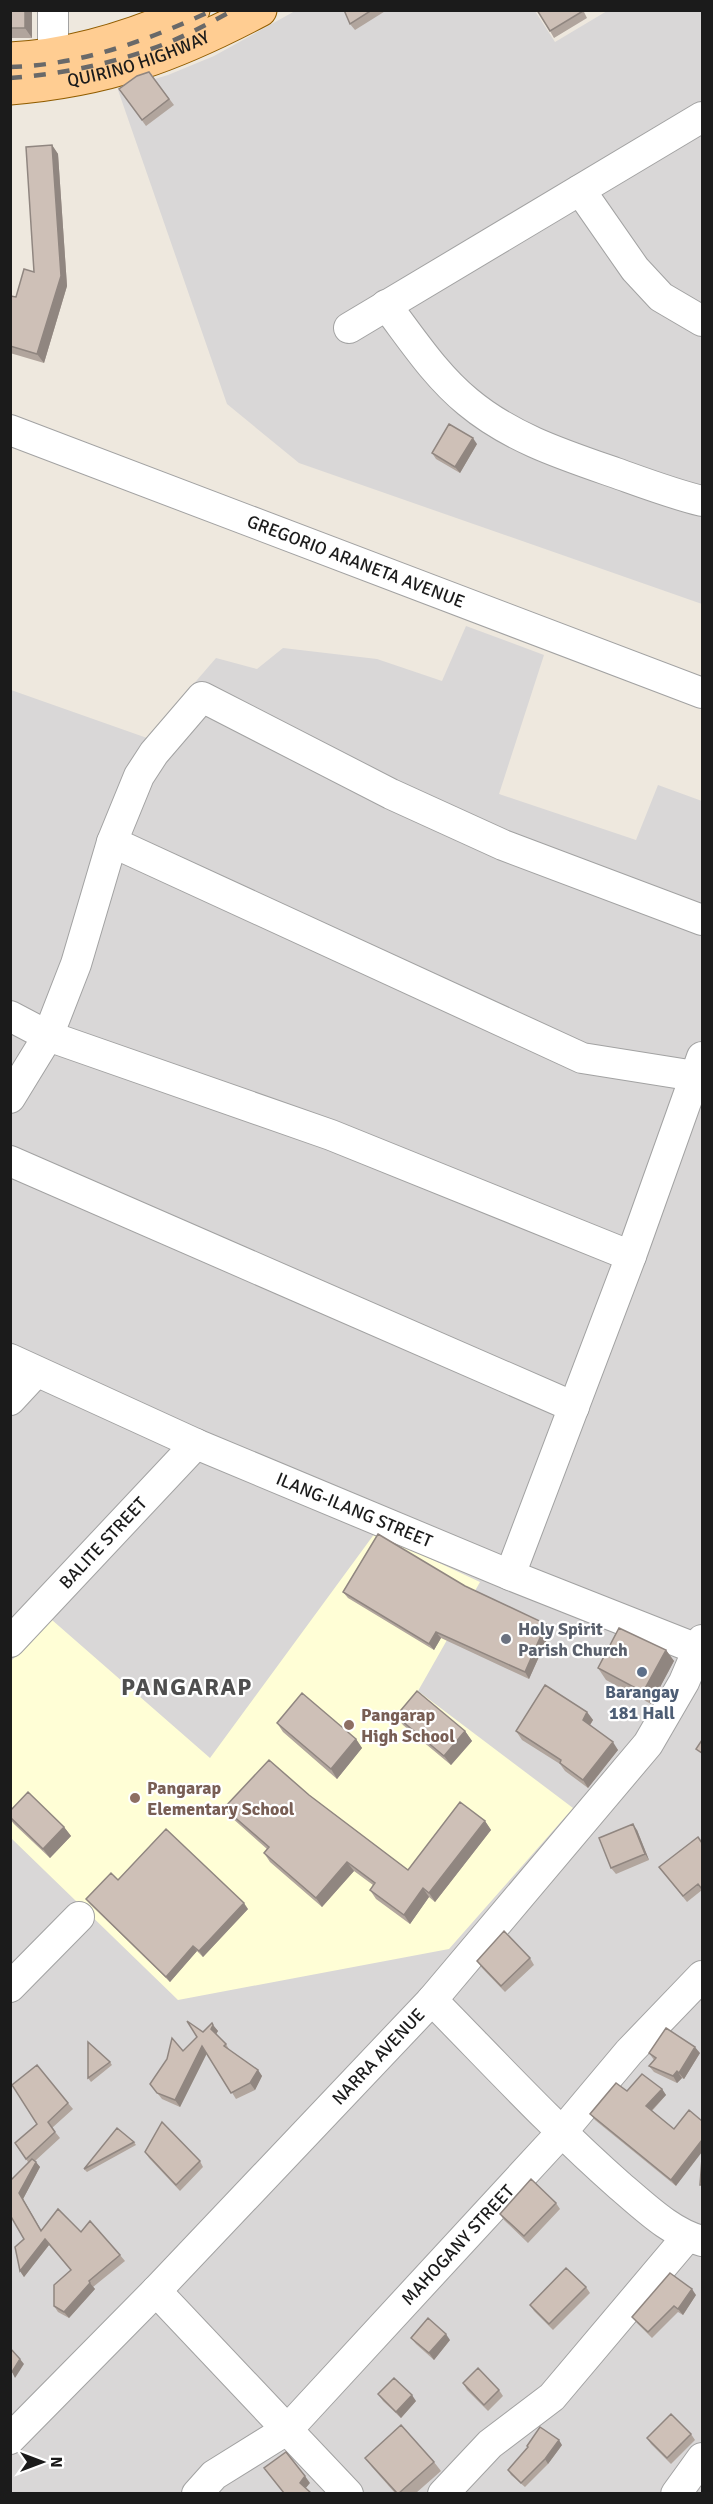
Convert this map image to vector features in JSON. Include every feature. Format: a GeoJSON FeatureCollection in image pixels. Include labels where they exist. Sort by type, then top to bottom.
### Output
{"type":"FeatureCollection","features":[{"type":"Feature","properties":{"kind":"main road","name":"QUIRINO HIGHWAY"},"geometry":{"type":"LineString","coordinates":[[10,88],[53,69],[80,50],[123,38],[193,10]]}},
{"type":"Feature","properties":{"kind":"main road","name":"QUIRINO HIGHWAY"},"geometry":{"type":"LineString","coordinates":[[10,59],[53,69],[82,80],[176,51],[260,10]]}},
{"type":"Feature","properties":{"kind":"street"},"geometry":{"type":"LineString","coordinates":[[53,10],[53,69]]}},
{"type":"Feature","properties":{"kind":"street"},"geometry":{"type":"LineString","coordinates":[[349,328],[702,117]]}},
{"type":"Feature","properties":{"kind":"street"},"geometry":{"type":"LineString","coordinates":[[580,190],[635,269],[661,297],[702,321]]}},
{"type":"Feature","properties":{"kind":"street"},"geometry":{"type":"LineString","coordinates":[[386,305],[437,372],[468,403],[504,427],[547,449],[702,501]]}},
{"type":"Feature","properties":{"kind":"street","name":"GREGORIO ARANETA AVENUE"},"geometry":{"type":"LineString","coordinates":[[10,430],[702,693]]}},
{"type":"Feature","properties":{"kind":"street"},"geometry":{"type":"LineString","coordinates":[[10,1098],[48,1036],[76,964],[112,842],[139,776],[154,753],[202,697],[391,794],[493,840],[702,920]]}},
{"type":"Feature","properties":{"kind":"street"},"geometry":{"type":"LineString","coordinates":[[112,842],[582,1058],[698,1066],[631,1256],[510,1575]]}},
{"type":"Feature","properties":{"kind":"street"},"geometry":{"type":"LineString","coordinates":[[10,1016],[48,1036],[331,1135],[631,1256]]}},
{"type":"Feature","properties":{"kind":"street"},"geometry":{"type":"LineString","coordinates":[[10,1161],[574,1407]]}},
{"type":"Feature","properties":{"kind":"street"},"geometry":{"type":"LineString","coordinates":[[10,1400],[23,1366]]}},
{"type":"Feature","properties":{"kind":"street","name":"ILANG-ILANG STREET"},"geometry":{"type":"LineString","coordinates":[[23,1366],[196,1444],[510,1575],[701,1647]]}},
{"type":"Feature","properties":{"kind":"street","name":"BALITE STREET"},"geometry":{"type":"LineString","coordinates":[[10,1642],[196,1444]]}},
{"type":"Feature","properties":{"kind":"street","name":"NARRA AVENUE"},"geometry":{"type":"LineString","coordinates":[[10,2439],[156,2291],[432,2000],[648,1744],[676,1698],[701,1647]]}},
{"type":"Feature","properties":{"kind":"street"},"geometry":{"type":"LineString","coordinates":[[10,1987],[79,1917]]}},
{"type":"Feature","properties":{"kind":"street","name":"MAHOGANY STREET"},"geometry":{"type":"LineString","coordinates":[[197,2493],[214,2475],[288,2429],[561,2133],[629,2052],[692,2006],[702,1977]]}},
{"type":"Feature","properties":{"kind":"street"},"geometry":{"type":"LineString","coordinates":[[432,2000],[561,2133],[649,2210],[695,2239],[552,2397],[490,2444],[443,2493]]}},
{"type":"Feature","properties":{"kind":"street"},"geometry":{"type":"LineString","coordinates":[[156,2291],[348,2493]]}},
{"type":"Feature","properties":{"kind":"street"},"geometry":{"type":"LineString","coordinates":[[676,2493],[702,2458]]}},
{"type":"Feature","properties":{"kind":"shaded area"},"geometry":{"type":"Polygon","coordinates":[[[295,11],[535,11],[555,42],[607,11],[702,11],[702,604],[299,463],[227,404],[118,90],[168,75],[214,56],[295,11]]]}},
{"type":"Feature","properties":{"kind":"shaded area"},"geometry":{"type":"Polygon","coordinates":[[[466,626],[544,655],[499,794],[636,840],[658,785],[702,801],[702,2493],[11,2494],[11,690],[147,738],[216,658],[257,669],[283,648],[377,659],[442,681],[466,626]]]}},
{"type":"Feature","properties":{"kind":"shaded area"},"geometry":{"type":"Polygon","coordinates":[[[375,1533],[480,1582],[418,1691],[573,1808],[449,1949],[178,2000],[11,1838],[10,1662],[52,1620],[210,1758],[375,1533]]]}},
{"type":"Feature","properties":{"kind":"building"},"geometry":{"type":"Polygon","coordinates":[[[10,10],[25,10],[25,28],[10,28],[10,10]]]}},
{"type":"Feature","properties":{"kind":"building"},"geometry":{"type":"Polygon","coordinates":[[[344,10],[372,10],[350,24],[344,10]]]}},
{"type":"Feature","properties":{"kind":"building"},"geometry":{"type":"Polygon","coordinates":[[[537,10],[582,10],[583,11],[550,31],[537,10]]]}},
{"type":"Feature","properties":{"kind":"building"},"geometry":{"type":"Polygon","coordinates":[[[149,72],[169,99],[142,120],[119,89],[137,76],[149,72]]]}},
{"type":"Feature","properties":{"kind":"building"},"geometry":{"type":"Polygon","coordinates":[[[52,145],[61,276],[37,354],[10,346],[10,296],[16,297],[24,269],[34,272],[26,147],[52,145]]]}},
{"type":"Feature","properties":{"kind":"building"},"geometry":{"type":"Polygon","coordinates":[[[449,424],[473,438],[455,467],[432,453],[449,424]]]}},
{"type":"Feature","properties":{"kind":"building"},"geometry":{"type":"Polygon","coordinates":[[[378,1534],[465,1586],[546,1624],[525,1672],[436,1632],[429,1644],[343,1592],[378,1534]]]}},
{"type":"Feature","properties":{"kind":"building"},"geometry":{"type":"Polygon","coordinates":[[[619,1628],[666,1650],[643,1692],[598,1668],[619,1628]]]}},
{"type":"Feature","properties":{"kind":"building"},"geometry":{"type":"Polygon","coordinates":[[[545,1685],[587,1712],[583,1720],[613,1742],[583,1780],[560,1763],[561,1760],[516,1731],[545,1685]]]}},
{"type":"Feature","properties":{"kind":"building"},"geometry":{"type":"Polygon","coordinates":[[[417,1691],[465,1731],[444,1756],[396,1716],[417,1691]]]}},
{"type":"Feature","properties":{"kind":"building"},"geometry":{"type":"Polygon","coordinates":[[[302,1693],[356,1739],[331,1769],[277,1723],[302,1693]]]}},
{"type":"Feature","properties":{"kind":"building"},"geometry":{"type":"Polygon","coordinates":[[[702,1740],[702,1753],[696,1749],[702,1740]]]}},
{"type":"Feature","properties":{"kind":"building"},"geometry":{"type":"Polygon","coordinates":[[[269,1760],[309,1795],[408,1870],[460,1802],[485,1821],[429,1893],[423,1888],[404,1915],[370,1890],[375,1883],[347,1862],[316,1898],[264,1853],[269,1847],[224,1808],[269,1760]]]}},
{"type":"Feature","properties":{"kind":"building"},"geometry":{"type":"Polygon","coordinates":[[[28,1792],[64,1827],[43,1849],[10,1817],[10,1811],[28,1792]]]}},
{"type":"Feature","properties":{"kind":"building"},"geometry":{"type":"Polygon","coordinates":[[[633,1824],[645,1854],[611,1868],[599,1838],[633,1824]]]}},
{"type":"Feature","properties":{"kind":"building"},"geometry":{"type":"Polygon","coordinates":[[[166,1829],[244,1903],[199,1951],[193,1946],[166,1977],[86,1899],[111,1873],[118,1880],[166,1829]]]}},
{"type":"Feature","properties":{"kind":"building"},"geometry":{"type":"Polygon","coordinates":[[[698,1837],[702,1843],[702,1889],[698,1884],[683,1896],[659,1867],[698,1837]]]}},
{"type":"Feature","properties":{"kind":"building"},"geometry":{"type":"Polygon","coordinates":[[[504,1931],[530,1958],[501,1986],[477,1961],[504,1931]]]}},
{"type":"Feature","properties":{"kind":"building"},"geometry":{"type":"Polygon","coordinates":[[[187,2021],[203,2032],[212,2023],[211,2029],[226,2044],[224,2046],[258,2070],[250,2083],[231,2093],[202,2046],[175,2100],[157,2093],[150,2084],[167,2059],[172,2038],[183,2051],[197,2037],[187,2021]]]}},
{"type":"Feature","properties":{"kind":"building"},"geometry":{"type":"Polygon","coordinates":[[[666,2028],[695,2047],[679,2073],[677,2071],[673,2076],[649,2066],[656,2058],[649,2053],[666,2028]]]}},
{"type":"Feature","properties":{"kind":"building"},"geometry":{"type":"Polygon","coordinates":[[[88,2042],[110,2062],[88,2078],[88,2042]]]}},
{"type":"Feature","properties":{"kind":"building"},"geometry":{"type":"Polygon","coordinates":[[[37,2065],[68,2103],[48,2122],[55,2132],[26,2159],[15,2143],[37,2124],[12,2085],[37,2065]]]}},
{"type":"Feature","properties":{"kind":"building"},"geometry":{"type":"Polygon","coordinates":[[[642,2074],[662,2089],[646,2106],[674,2129],[689,2110],[702,2121],[702,2140],[671,2180],[590,2114],[616,2083],[627,2091],[642,2074]]]}},
{"type":"Feature","properties":{"kind":"building"},"geometry":{"type":"Polygon","coordinates":[[[162,2122],[200,2161],[176,2185],[145,2152],[162,2122]]]}},
{"type":"Feature","properties":{"kind":"building"},"geometry":{"type":"Polygon","coordinates":[[[117,2128],[134,2142],[84,2169],[117,2128]]]}},
{"type":"Feature","properties":{"kind":"building"},"geometry":{"type":"Polygon","coordinates":[[[702,2158],[702,2185],[700,2185],[702,2158]]]}},
{"type":"Feature","properties":{"kind":"building"},"geometry":{"type":"Polygon","coordinates":[[[32,2159],[36,2162],[19,2193],[41,2231],[58,2209],[81,2232],[90,2221],[120,2255],[89,2281],[90,2283],[64,2312],[54,2306],[54,2285],[71,2270],[45,2239],[20,2271],[15,2247],[24,2239],[10,2215],[10,2181],[32,2159]]]}},
{"type":"Feature","properties":{"kind":"building"},"geometry":{"type":"Polygon","coordinates":[[[531,2179],[556,2203],[524,2236],[500,2214],[531,2179]]]}},
{"type":"Feature","properties":{"kind":"building"},"geometry":{"type":"Polygon","coordinates":[[[566,2268],[586,2287],[549,2324],[530,2305],[566,2268]]]}},
{"type":"Feature","properties":{"kind":"building"},"geometry":{"type":"Polygon","coordinates":[[[670,2273],[692,2289],[678,2309],[674,2306],[648,2332],[632,2317],[670,2273]]]}},
{"type":"Feature","properties":{"kind":"building"},"geometry":{"type":"Polygon","coordinates":[[[428,2318],[446,2334],[429,2353],[411,2338],[428,2318]]]}},
{"type":"Feature","properties":{"kind":"building"},"geometry":{"type":"Polygon","coordinates":[[[10,2348],[20,2359],[12,2372],[10,2372],[10,2348]]]}},
{"type":"Feature","properties":{"kind":"building"},"geometry":{"type":"Polygon","coordinates":[[[478,2368],[499,2390],[484,2405],[463,2383],[478,2368]]]}},
{"type":"Feature","properties":{"kind":"building"},"geometry":{"type":"Polygon","coordinates":[[[394,2378],[412,2395],[396,2412],[378,2394],[394,2378]]]}},
{"type":"Feature","properties":{"kind":"building"},"geometry":{"type":"Polygon","coordinates":[[[671,2414],[691,2434],[667,2458],[647,2438],[671,2414]]]}},
{"type":"Feature","properties":{"kind":"building"},"geometry":{"type":"Polygon","coordinates":[[[401,2425],[434,2462],[397,2493],[365,2458],[401,2425]]]}},
{"type":"Feature","properties":{"kind":"building"},"geometry":{"type":"Polygon","coordinates":[[[540,2427],[559,2440],[545,2459],[521,2483],[508,2470],[528,2447],[540,2427]]]}},
{"type":"Feature","properties":{"kind":"building"},"geometry":{"type":"Polygon","coordinates":[[[286,2452],[305,2476],[300,2483],[311,2493],[284,2493],[264,2468],[286,2452]]]}},
{"type":"Feature","properties":{"kind":"railway"},"geometry":{"type":"LineString","coordinates":[[10,67],[63,61],[114,49],[140,41],[213,10]]}},
{"type":"Feature","properties":{"kind":"railway"},"geometry":{"type":"LineString","coordinates":[[10,78],[72,70],[133,55],[180,38],[234,10]]}},
{"type":"Feature","properties":{"kind":"place","name":"Holy Spirit Parish Church"},"geometry":{"type":"Point","coordinates":[506,1639]}},
{"type":"Feature","properties":{"kind":"place","name":"Barangay 181 Hall"},"geometry":{"type":"Point","coordinates":[642,1672]}},
{"type":"Feature","properties":{"kind":"place","name":"Pangarap High School"},"geometry":{"type":"Point","coordinates":[349,1725]}},
{"type":"Feature","properties":{"kind":"place","name":"Pangarap Elementary School"},"geometry":{"type":"Point","coordinates":[135,1798]}},
{"type":"Feature","properties":{"kind":"district","name":"PANGARAP"},"geometry":{"type":"Point","coordinates":[187,1687]}}]}
